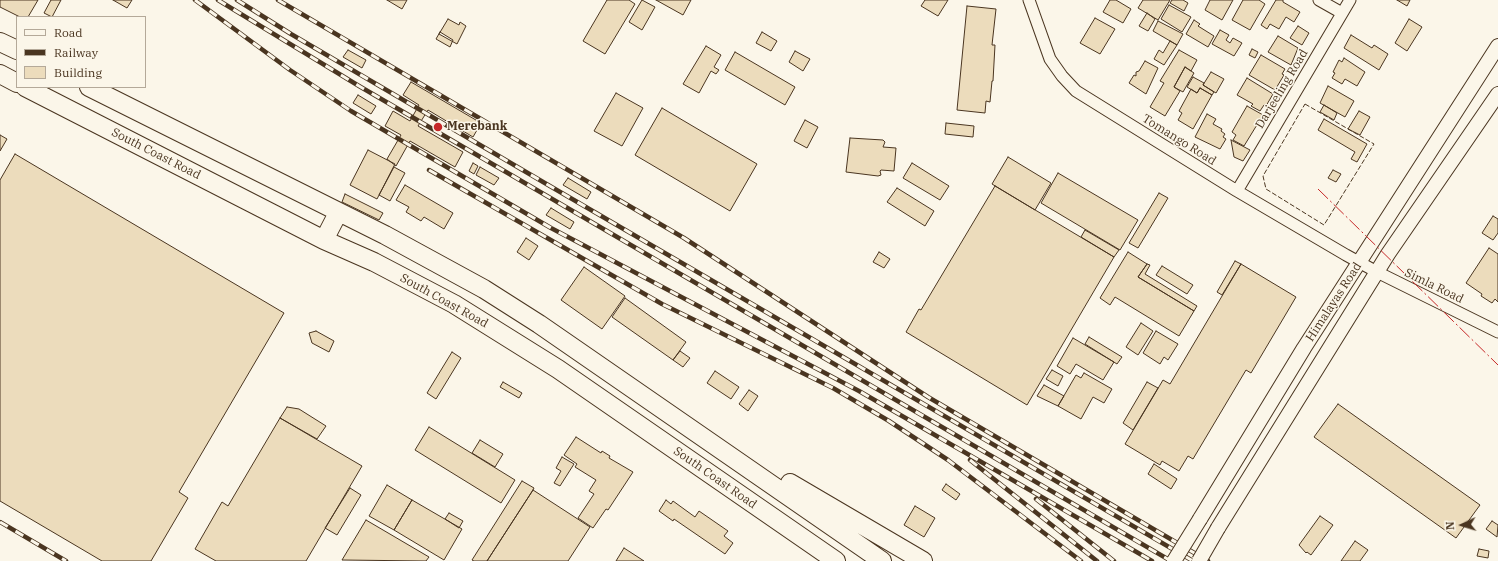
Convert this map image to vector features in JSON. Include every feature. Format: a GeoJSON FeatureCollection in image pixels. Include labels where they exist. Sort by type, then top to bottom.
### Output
{"type":"FeatureCollection","features":[{"type":"Feature","properties":{"kind":"main road"},"geometry":{"type":"LineString","coordinates":[[0,42],[16,50]]}},
{"type":"Feature","properties":{"kind":"main road"},"geometry":{"type":"LineString","coordinates":[[0,74],[16,82]]}},
{"type":"Feature","properties":{"kind":"main road","name":"South Coast Road"},"geometry":{"type":"LineString","coordinates":[[29,88],[45,92],[324,240],[374,262],[454,304],[558,369],[836,561]]}},
{"type":"Feature","properties":{"kind":"main road"},"geometry":{"type":"LineString","coordinates":[[91,88],[338,213],[385,235],[484,289],[634,388],[882,561]]}},
{"type":"Feature","properties":{"kind":"main road"},"geometry":{"type":"LineString","coordinates":[[324,240],[338,213]]}},
{"type":"Feature","properties":{"kind":"main road"},"geometry":{"type":"LineString","coordinates":[[620,413],[634,388]]}},
{"type":"Feature","properties":{"kind":"main road"},"geometry":{"type":"LineString","coordinates":[[753,470],[787,481],[923,561]]}},
{"type":"Feature","properties":{"kind":"main road"},"geometry":{"type":"LineString","coordinates":[[758,508],[818,561]]}},
{"type":"Feature","properties":{"kind":"street","name":"Tomango Road"},"geometry":{"type":"LineString","coordinates":[[1029,0],[1050,59],[1062,76],[1076,90],[1237,191],[1359,262]]}},
{"type":"Feature","properties":{"kind":"street"},"geometry":{"type":"LineString","coordinates":[[1319,0],[1342,13]]}},
{"type":"Feature","properties":{"kind":"street","name":"Darjeeling Road"},"geometry":{"type":"LineString","coordinates":[[1237,191],[1350,0]]}},
{"type":"Feature","properties":{"kind":"street","name":"Himalayas Road"},"geometry":{"type":"LineString","coordinates":[[1174,561],[1304,348],[1498,46]]}},
{"type":"Feature","properties":{"kind":"street","name":"Himalayas Road"},"geometry":{"type":"LineString","coordinates":[[1198,561],[1377,272],[1498,94]]}},
{"type":"Feature","properties":{"kind":"street","name":"Simla Road"},"geometry":{"type":"LineString","coordinates":[[1359,262],[1498,332]]}},
{"type":"Feature","properties":{"kind":"building"},"geometry":{"type":"Polygon","coordinates":[[[0,0],[38,0],[29,16],[18,16],[0,7],[0,0]]]}},
{"type":"Feature","properties":{"kind":"building"},"geometry":{"type":"Polygon","coordinates":[[[51,0],[61,0],[53,16],[44,13],[51,0]]]}},
{"type":"Feature","properties":{"kind":"building"},"geometry":{"type":"Polygon","coordinates":[[[113,0],[132,0],[127,8],[113,0]]]}},
{"type":"Feature","properties":{"kind":"building"},"geometry":{"type":"Polygon","coordinates":[[[387,0],[407,0],[402,9],[387,0]]]}},
{"type":"Feature","properties":{"kind":"building"},"geometry":{"type":"Polygon","coordinates":[[[607,0],[629,0],[635,4],[605,54],[583,41],[607,0]]]}},
{"type":"Feature","properties":{"kind":"building"},"geometry":{"type":"Polygon","coordinates":[[[642,0],[655,7],[642,30],[629,22],[642,0]]]}},
{"type":"Feature","properties":{"kind":"building"},"geometry":{"type":"Polygon","coordinates":[[[656,0],[691,0],[683,15],[656,0]]]}},
{"type":"Feature","properties":{"kind":"building"},"geometry":{"type":"Polygon","coordinates":[[[925,0],[948,0],[938,16],[921,6],[925,0]]]}},
{"type":"Feature","properties":{"kind":"building"},"geometry":{"type":"Polygon","coordinates":[[[1110,0],[1116,0],[1131,9],[1123,23],[1103,12],[1110,0]]]}},
{"type":"Feature","properties":{"kind":"building"},"geometry":{"type":"Polygon","coordinates":[[[1143,0],[1170,0],[1158,20],[1138,8],[1143,0]]]}},
{"type":"Feature","properties":{"kind":"building"},"geometry":{"type":"Polygon","coordinates":[[[1172,0],[1183,0],[1188,3],[1184,11],[1170,3],[1172,0]]]}},
{"type":"Feature","properties":{"kind":"building"},"geometry":{"type":"Polygon","coordinates":[[[1210,0],[1233,0],[1222,20],[1205,10],[1210,0]]]}},
{"type":"Feature","properties":{"kind":"building"},"geometry":{"type":"Polygon","coordinates":[[[1243,0],[1259,0],[1265,4],[1250,30],[1232,20],[1243,0]]]}},
{"type":"Feature","properties":{"kind":"building"},"geometry":{"type":"Polygon","coordinates":[[[1276,0],[1283,0],[1283,2],[1300,12],[1294,22],[1286,17],[1279,29],[1270,24],[1267,29],[1261,25],[1276,0]]]}},
{"type":"Feature","properties":{"kind":"building"},"geometry":{"type":"Polygon","coordinates":[[[1397,0],[1410,0],[1407,6],[1397,0]]]}},
{"type":"Feature","properties":{"kind":"building"},"geometry":{"type":"Polygon","coordinates":[[[1169,5],[1191,17],[1182,32],[1161,19],[1169,5]]]}},
{"type":"Feature","properties":{"kind":"building"},"geometry":{"type":"Polygon","coordinates":[[[967,6],[996,9],[992,45],[995,45],[993,81],[990,102],[986,101],[985,113],[957,110],[967,6]]]}},
{"type":"Feature","properties":{"kind":"building"},"geometry":{"type":"Polygon","coordinates":[[[1147,13],[1155,19],[1148,31],[1139,26],[1147,13]]]}},
{"type":"Feature","properties":{"kind":"building"},"geometry":{"type":"Polygon","coordinates":[[[1095,18],[1115,29],[1100,54],[1080,43],[1095,18]]]}},
{"type":"Feature","properties":{"kind":"building"},"geometry":{"type":"Polygon","coordinates":[[[448,19],[459,25],[460,22],[466,26],[457,44],[439,34],[448,19]]]}},
{"type":"Feature","properties":{"kind":"building"},"geometry":{"type":"Polygon","coordinates":[[[1409,19],[1422,27],[1407,51],[1395,43],[1409,19]]]}},
{"type":"Feature","properties":{"kind":"building"},"geometry":{"type":"Polygon","coordinates":[[[1194,20],[1200,24],[1198,26],[1214,36],[1208,47],[1186,34],[1194,20]]]}},
{"type":"Feature","properties":{"kind":"building"},"geometry":{"type":"Polygon","coordinates":[[[1158,21],[1183,34],[1177,45],[1153,31],[1158,21]]]}},
{"type":"Feature","properties":{"kind":"building"},"geometry":{"type":"Polygon","coordinates":[[[1298,26],[1309,33],[1302,45],[1290,38],[1298,26]]]}},
{"type":"Feature","properties":{"kind":"building"},"geometry":{"type":"Polygon","coordinates":[[[1220,30],[1229,35],[1226,40],[1230,43],[1233,38],[1242,43],[1234,56],[1212,44],[1220,30]]]}},
{"type":"Feature","properties":{"kind":"building"},"geometry":{"type":"Polygon","coordinates":[[[440,32],[453,40],[450,47],[436,39],[440,32]]]}},
{"type":"Feature","properties":{"kind":"building"},"geometry":{"type":"Polygon","coordinates":[[[762,32],[777,41],[771,51],[756,43],[762,32]]]}},
{"type":"Feature","properties":{"kind":"building"},"geometry":{"type":"Polygon","coordinates":[[[1351,35],[1372,48],[1374,45],[1388,54],[1379,70],[1344,48],[1351,35]]]}},
{"type":"Feature","properties":{"kind":"building"},"geometry":{"type":"Polygon","coordinates":[[[1278,36],[1298,48],[1291,65],[1268,52],[1278,36]]]}},
{"type":"Feature","properties":{"kind":"building"},"geometry":{"type":"Polygon","coordinates":[[[1170,41],[1177,45],[1164,65],[1154,59],[1159,50],[1163,53],[1170,41]]]}},
{"type":"Feature","properties":{"kind":"building"},"geometry":{"type":"Polygon","coordinates":[[[706,46],[721,55],[714,67],[719,70],[716,74],[711,71],[699,93],[683,84],[706,46]]]}},
{"type":"Feature","properties":{"kind":"building"},"geometry":{"type":"Polygon","coordinates":[[[1252,49],[1258,52],[1255,58],[1249,55],[1252,49]]]}},
{"type":"Feature","properties":{"kind":"building"},"geometry":{"type":"Polygon","coordinates":[[[348,50],[366,60],[362,68],[343,57],[348,50]]]}},
{"type":"Feature","properties":{"kind":"building"},"geometry":{"type":"Polygon","coordinates":[[[1179,50],[1197,60],[1191,71],[1185,67],[1174,87],[1180,91],[1165,116],[1150,107],[1164,83],[1160,81],[1179,50]]]}},
{"type":"Feature","properties":{"kind":"building"},"geometry":{"type":"Polygon","coordinates":[[[795,51],[810,59],[803,71],[789,62],[795,51]]]}},
{"type":"Feature","properties":{"kind":"building"},"geometry":{"type":"Polygon","coordinates":[[[735,52],[795,87],[785,105],[725,70],[735,52]]]}},
{"type":"Feature","properties":{"kind":"building"},"geometry":{"type":"Polygon","coordinates":[[[1261,55],[1285,69],[1282,74],[1284,75],[1275,90],[1249,75],[1261,55]]]}},
{"type":"Feature","properties":{"kind":"building"},"geometry":{"type":"Polygon","coordinates":[[[1344,58],[1365,72],[1357,86],[1345,79],[1342,84],[1332,78],[1335,73],[1333,72],[1339,60],[1342,62],[1344,58]]]}},
{"type":"Feature","properties":{"kind":"building"},"geometry":{"type":"Polygon","coordinates":[[[1145,61],[1158,68],[1146,94],[1129,83],[1134,75],[1136,76],[1136,72],[1139,71],[1145,61]]]}},
{"type":"Feature","properties":{"kind":"building"},"geometry":{"type":"Polygon","coordinates":[[[1185,67],[1194,73],[1183,92],[1174,87],[1185,67]]]}},
{"type":"Feature","properties":{"kind":"building"},"geometry":{"type":"Polygon","coordinates":[[[1211,72],[1224,79],[1216,93],[1203,85],[1211,72]]]}},
{"type":"Feature","properties":{"kind":"building"},"geometry":{"type":"Polygon","coordinates":[[[1193,77],[1204,83],[1203,85],[1214,92],[1212,95],[1200,88],[1197,93],[1187,87],[1193,77]]]}},
{"type":"Feature","properties":{"kind":"building"},"geometry":{"type":"Polygon","coordinates":[[[1247,78],[1273,94],[1266,106],[1264,105],[1260,111],[1251,106],[1253,104],[1237,95],[1247,78]]]}},
{"type":"Feature","properties":{"kind":"building"},"geometry":{"type":"Polygon","coordinates":[[[411,82],[481,123],[473,137],[428,110],[418,126],[463,152],[455,167],[410,141],[396,166],[387,159],[401,135],[385,126],[393,111],[410,121],[419,105],[403,95],[411,82]]]}},
{"type":"Feature","properties":{"kind":"building"},"geometry":{"type":"Polygon","coordinates":[[[1328,86],[1354,101],[1345,117],[1320,103],[1328,86]]]}},
{"type":"Feature","properties":{"kind":"building"},"geometry":{"type":"Polygon","coordinates":[[[1200,88],[1212,95],[1193,129],[1178,120],[1182,113],[1179,111],[1191,89],[1197,93],[1200,88]]]}},
{"type":"Feature","properties":{"kind":"building"},"geometry":{"type":"Polygon","coordinates":[[[616,93],[643,108],[622,146],[594,131],[616,93]]]}},
{"type":"Feature","properties":{"kind":"building"},"geometry":{"type":"Polygon","coordinates":[[[358,95],[376,106],[371,114],[353,103],[358,95]]]}},
{"type":"Feature","properties":{"kind":"building"},"geometry":{"type":"Polygon","coordinates":[[[1324,105],[1337,113],[1334,120],[1320,112],[1324,105]]]}},
{"type":"Feature","properties":{"kind":"building"},"geometry":{"type":"Polygon","coordinates":[[[1247,106],[1263,115],[1244,146],[1233,140],[1236,135],[1232,132],[1247,106]]]}},
{"type":"Feature","properties":{"kind":"building"},"geometry":{"type":"Polygon","coordinates":[[[662,108],[757,164],[730,211],[635,155],[662,108]]]}},
{"type":"Feature","properties":{"kind":"building"},"geometry":{"type":"Polygon","coordinates":[[[1359,111],[1370,117],[1360,135],[1348,129],[1359,111]]]}},
{"type":"Feature","properties":{"kind":"building"},"geometry":{"type":"Polygon","coordinates":[[[1207,114],[1216,119],[1213,124],[1222,129],[1221,131],[1225,134],[1223,137],[1226,139],[1220,149],[1195,137],[1207,114]]]}},
{"type":"Feature","properties":{"kind":"building"},"geometry":{"type":"Polygon","coordinates":[[[1324,119],[1367,144],[1357,162],[1351,159],[1355,152],[1318,130],[1324,119]]]}},
{"type":"Feature","properties":{"kind":"building"},"geometry":{"type":"Polygon","coordinates":[[[805,120],[818,127],[807,148],[794,141],[805,120]]]}},
{"type":"Feature","properties":{"kind":"building"},"geometry":{"type":"Polygon","coordinates":[[[946,123],[974,126],[973,137],[945,134],[946,123]]]}},
{"type":"Feature","properties":{"kind":"building"},"geometry":{"type":"Polygon","coordinates":[[[0,135],[7,139],[0,151],[0,135]]]}},
{"type":"Feature","properties":{"kind":"building"},"geometry":{"type":"Polygon","coordinates":[[[850,138],[883,140],[885,142],[883,147],[896,148],[894,171],[881,170],[881,175],[878,176],[846,172],[850,138]]]}},
{"type":"Feature","properties":{"kind":"building"},"geometry":{"type":"Polygon","coordinates":[[[1231,140],[1250,150],[1243,161],[1234,157],[1231,140]]]}},
{"type":"Feature","properties":{"kind":"building"},"geometry":{"type":"Polygon","coordinates":[[[368,150],[395,164],[377,199],[350,185],[368,150]]]}},
{"type":"Feature","properties":{"kind":"building"},"geometry":{"type":"Polygon","coordinates":[[[15,154],[284,313],[179,492],[188,498],[151,561],[102,561],[0,501],[0,180],[15,154]]]}},
{"type":"Feature","properties":{"kind":"building"},"geometry":{"type":"Polygon","coordinates":[[[1008,157],[1051,183],[1035,210],[992,184],[1008,157]]]}},
{"type":"Feature","properties":{"kind":"building"},"geometry":{"type":"Polygon","coordinates":[[[473,163],[478,166],[474,174],[469,171],[473,163]]]}},
{"type":"Feature","properties":{"kind":"building"},"geometry":{"type":"Polygon","coordinates":[[[912,163],[949,186],[940,200],[903,178],[912,163]]]}},
{"type":"Feature","properties":{"kind":"building"},"geometry":{"type":"Polygon","coordinates":[[[394,167],[405,173],[390,201],[379,195],[394,167]]]}},
{"type":"Feature","properties":{"kind":"building"},"geometry":{"type":"Polygon","coordinates":[[[480,167],[499,178],[494,185],[476,175],[480,167]]]}},
{"type":"Feature","properties":{"kind":"building"},"geometry":{"type":"Polygon","coordinates":[[[1333,170],[1341,174],[1336,182],[1328,178],[1333,170]]]}},
{"type":"Feature","properties":{"kind":"building"},"geometry":{"type":"Polygon","coordinates":[[[1058,173],[1138,220],[1120,250],[1041,203],[1058,173]]]}},
{"type":"Feature","properties":{"kind":"building"},"geometry":{"type":"Polygon","coordinates":[[[568,178],[591,192],[587,199],[563,185],[568,178]]]}},
{"type":"Feature","properties":{"kind":"building"},"geometry":{"type":"Polygon","coordinates":[[[405,185],[453,213],[444,229],[424,217],[421,221],[406,212],[409,207],[396,200],[405,185]]]}},
{"type":"Feature","properties":{"kind":"building"},"geometry":{"type":"Polygon","coordinates":[[[995,186],[1114,257],[1027,405],[906,332],[919,309],[921,310],[995,186]]]}},
{"type":"Feature","properties":{"kind":"building"},"geometry":{"type":"Polygon","coordinates":[[[897,188],[934,211],[925,226],[887,202],[897,188]]]}},
{"type":"Feature","properties":{"kind":"building"},"geometry":{"type":"Polygon","coordinates":[[[1159,193],[1168,198],[1138,248],[1129,243],[1159,193]]]}},
{"type":"Feature","properties":{"kind":"building"},"geometry":{"type":"Polygon","coordinates":[[[345,194],[383,213],[379,220],[342,202],[345,194]]]}},
{"type":"Feature","properties":{"kind":"building"},"geometry":{"type":"Polygon","coordinates":[[[551,208],[574,222],[570,229],[546,215],[551,208]]]}},
{"type":"Feature","properties":{"kind":"building"},"geometry":{"type":"Polygon","coordinates":[[[1493,216],[1498,219],[1498,233],[1493,240],[1482,233],[1493,216]]]}},
{"type":"Feature","properties":{"kind":"building"},"geometry":{"type":"Polygon","coordinates":[[[1085,230],[1119,250],[1114,257],[1081,237],[1085,230]]]}},
{"type":"Feature","properties":{"kind":"building"},"geometry":{"type":"Polygon","coordinates":[[[526,238],[538,246],[529,260],[517,252],[526,238]]]}},
{"type":"Feature","properties":{"kind":"building"},"geometry":{"type":"Polygon","coordinates":[[[1489,248],[1498,254],[1498,302],[1495,299],[1492,303],[1466,283],[1489,248]]]}},
{"type":"Feature","properties":{"kind":"building"},"geometry":{"type":"Polygon","coordinates":[[[879,252],[890,259],[884,268],[873,262],[879,252]]]}},
{"type":"Feature","properties":{"kind":"building"},"geometry":{"type":"Polygon","coordinates":[[[1128,252],[1147,264],[1138,277],[1194,311],[1179,336],[1115,297],[1110,305],[1100,298],[1128,252]]]}},
{"type":"Feature","properties":{"kind":"building"},"geometry":{"type":"Polygon","coordinates":[[[1235,261],[1241,264],[1222,295],[1217,292],[1235,261]]]}},
{"type":"Feature","properties":{"kind":"building"},"geometry":{"type":"Polygon","coordinates":[[[1147,264],[1150,265],[1145,274],[1197,306],[1194,311],[1138,277],[1147,264]]]}},
{"type":"Feature","properties":{"kind":"building"},"geometry":{"type":"Polygon","coordinates":[[[1241,264],[1296,297],[1251,373],[1246,370],[1193,459],[1188,456],[1179,471],[1162,461],[1160,465],[1125,444],[1163,380],[1170,384],[1241,264]]]}},
{"type":"Feature","properties":{"kind":"building"},"geometry":{"type":"Polygon","coordinates":[[[1162,266],[1193,285],[1187,294],[1156,275],[1162,266]]]}},
{"type":"Feature","properties":{"kind":"building"},"geometry":{"type":"Polygon","coordinates":[[[584,267],[625,296],[602,329],[561,300],[584,267]]]}},
{"type":"Feature","properties":{"kind":"building"},"geometry":{"type":"Polygon","coordinates":[[[625,298],[686,342],[673,360],[612,317],[625,298]]]}},
{"type":"Feature","properties":{"kind":"building"},"geometry":{"type":"Polygon","coordinates":[[[1141,323],[1153,331],[1138,355],[1126,347],[1141,323]]]}},
{"type":"Feature","properties":{"kind":"building"},"geometry":{"type":"Polygon","coordinates":[[[316,331],[334,341],[329,352],[312,343],[309,333],[316,331]]]}},
{"type":"Feature","properties":{"kind":"building"},"geometry":{"type":"Polygon","coordinates":[[[1156,331],[1178,344],[1168,360],[1164,357],[1160,364],[1143,353],[1156,331]]]}},
{"type":"Feature","properties":{"kind":"building"},"geometry":{"type":"Polygon","coordinates":[[[1089,337],[1122,357],[1117,364],[1085,344],[1089,337]]]}},
{"type":"Feature","properties":{"kind":"building"},"geometry":{"type":"Polygon","coordinates":[[[1073,338],[1114,362],[1103,380],[1076,364],[1070,374],[1057,366],[1073,338]]]}},
{"type":"Feature","properties":{"kind":"building"},"geometry":{"type":"Polygon","coordinates":[[[680,351],[690,358],[683,367],[673,360],[680,351]]]}},
{"type":"Feature","properties":{"kind":"building"},"geometry":{"type":"Polygon","coordinates":[[[452,352],[461,358],[436,399],[427,393],[452,352]]]}},
{"type":"Feature","properties":{"kind":"building"},"geometry":{"type":"Polygon","coordinates":[[[1052,370],[1063,376],[1058,386],[1046,379],[1052,370]]]}},
{"type":"Feature","properties":{"kind":"building"},"geometry":{"type":"Polygon","coordinates":[[[715,371],[739,387],[731,399],[707,383],[715,371]]]}},
{"type":"Feature","properties":{"kind":"building"},"geometry":{"type":"Polygon","coordinates":[[[1084,373],[1112,389],[1104,403],[1093,397],[1081,419],[1058,406],[1076,375],[1081,378],[1084,373]]]}},
{"type":"Feature","properties":{"kind":"building"},"geometry":{"type":"Polygon","coordinates":[[[503,382],[522,393],[519,398],[500,387],[503,382]]]}},
{"type":"Feature","properties":{"kind":"building"},"geometry":{"type":"Polygon","coordinates":[[[1147,382],[1158,388],[1133,430],[1123,423],[1147,382]]]}},
{"type":"Feature","properties":{"kind":"building"},"geometry":{"type":"Polygon","coordinates":[[[1044,385],[1064,396],[1058,406],[1037,396],[1044,385]]]}},
{"type":"Feature","properties":{"kind":"building"},"geometry":{"type":"Polygon","coordinates":[[[749,390],[758,396],[748,411],[739,404],[749,390]]]}},
{"type":"Feature","properties":{"kind":"building"},"geometry":{"type":"Polygon","coordinates":[[[1338,404],[1480,505],[1456,538],[1314,437],[1338,404]]]}},
{"type":"Feature","properties":{"kind":"building"},"geometry":{"type":"Polygon","coordinates":[[[287,407],[299,409],[326,426],[317,439],[280,418],[287,407]]]}},
{"type":"Feature","properties":{"kind":"building"},"geometry":{"type":"Polygon","coordinates":[[[280,418],[362,466],[306,561],[216,561],[195,549],[222,502],[228,506],[280,418]]]}},
{"type":"Feature","properties":{"kind":"building"},"geometry":{"type":"Polygon","coordinates":[[[429,427],[515,480],[501,503],[415,450],[429,427]]]}},
{"type":"Feature","properties":{"kind":"building"},"geometry":{"type":"Polygon","coordinates":[[[576,437],[601,453],[602,451],[610,456],[609,458],[633,472],[608,510],[606,509],[593,528],[578,518],[594,494],[589,491],[596,480],[575,467],[577,464],[564,455],[576,437]]]}},
{"type":"Feature","properties":{"kind":"building"},"geometry":{"type":"Polygon","coordinates":[[[480,440],[503,454],[495,467],[472,453],[480,440]]]}},
{"type":"Feature","properties":{"kind":"building"},"geometry":{"type":"Polygon","coordinates":[[[562,457],[574,464],[560,486],[554,483],[561,471],[556,468],[562,457]]]}},
{"type":"Feature","properties":{"kind":"building"},"geometry":{"type":"Polygon","coordinates":[[[1154,464],[1177,479],[1171,489],[1148,474],[1154,464]]]}},
{"type":"Feature","properties":{"kind":"building"},"geometry":{"type":"Polygon","coordinates":[[[522,481],[534,488],[533,490],[487,561],[472,560],[522,481]]]}},
{"type":"Feature","properties":{"kind":"building"},"geometry":{"type":"Polygon","coordinates":[[[946,484],[960,494],[956,500],[942,490],[946,484]]]}},
{"type":"Feature","properties":{"kind":"building"},"geometry":{"type":"Polygon","coordinates":[[[387,485],[412,500],[394,530],[369,516],[387,485]]]}},
{"type":"Feature","properties":{"kind":"building"},"geometry":{"type":"Polygon","coordinates":[[[350,488],[361,495],[337,535],[325,528],[350,488]]]}},
{"type":"Feature","properties":{"kind":"building"},"geometry":{"type":"Polygon","coordinates":[[[533,490],[590,527],[568,561],[487,561],[533,490]]]}},
{"type":"Feature","properties":{"kind":"building"},"geometry":{"type":"Polygon","coordinates":[[[412,500],[462,529],[444,560],[394,530],[412,500]]]}},
{"type":"Feature","properties":{"kind":"building"},"geometry":{"type":"Polygon","coordinates":[[[666,500],[671,504],[673,501],[695,517],[699,511],[728,531],[724,536],[733,543],[725,554],[674,519],[673,521],[659,511],[666,500]]]}},
{"type":"Feature","properties":{"kind":"building"},"geometry":{"type":"Polygon","coordinates":[[[915,506],[935,518],[924,537],[904,525],[915,506]]]}},
{"type":"Feature","properties":{"kind":"building"},"geometry":{"type":"Polygon","coordinates":[[[449,513],[463,521],[459,528],[445,519],[449,513]]]}},
{"type":"Feature","properties":{"kind":"building"},"geometry":{"type":"Polygon","coordinates":[[[1320,516],[1333,525],[1311,555],[1307,552],[1306,553],[1299,545],[1320,516]]]}},
{"type":"Feature","properties":{"kind":"building"},"geometry":{"type":"Polygon","coordinates":[[[366,520],[429,557],[426,561],[342,560],[366,520]]]}},
{"type":"Feature","properties":{"kind":"building"},"geometry":{"type":"Polygon","coordinates":[[[1492,521],[1498,525],[1497,537],[1486,529],[1492,521]]]}},
{"type":"Feature","properties":{"kind":"building"},"geometry":{"type":"Polygon","coordinates":[[[1355,541],[1368,550],[1360,561],[1341,561],[1355,541]]]}},
{"type":"Feature","properties":{"kind":"building"},"geometry":{"type":"Polygon","coordinates":[[[624,548],[644,561],[616,561],[624,548]]]}},
{"type":"Feature","properties":{"kind":"building"},"geometry":{"type":"Polygon","coordinates":[[[1479,549],[1489,551],[1488,558],[1477,556],[1479,549]]]}},
{"type":"Feature","properties":{"kind":"railway"},"geometry":{"type":"LineString","coordinates":[[195,0],[290,70],[351,111],[551,228],[859,391],[1152,561]]}},
{"type":"Feature","properties":{"kind":"railway"},"geometry":{"type":"LineString","coordinates":[[218,0],[359,86],[1171,561]]}},
{"type":"Feature","properties":{"kind":"railway"},"geometry":{"type":"LineString","coordinates":[[237,0],[291,34],[555,189],[1193,561]]}},
{"type":"Feature","properties":{"kind":"railway"},"geometry":{"type":"LineString","coordinates":[[278,0],[684,238],[928,397],[1208,561]]}},
{"type":"Feature","properties":{"kind":"railway"},"geometry":{"type":"LineString","coordinates":[[429,170],[662,304],[833,388],[889,421],[948,460],[1081,561]]}},
{"type":"Feature","properties":{"kind":"railway"},"geometry":{"type":"LineString","coordinates":[[970,460],[1097,561]]}},
{"type":"Feature","properties":{"kind":"railway"},"geometry":{"type":"LineString","coordinates":[[1036,499],[1114,561]]}},
{"type":"Feature","properties":{"kind":"railway"},"geometry":{"type":"LineString","coordinates":[[0,522],[66,561]]}},
{"type":"Feature","properties":{"kind":"fence"},"geometry":{"type":"LineString","coordinates":[[1305,104],[1374,144],[1324,225],[1266,189],[1263,176],[1305,104]]}},
{"type":"Feature","properties":{"kind":"power"},"geometry":{"type":"LineString","coordinates":[[1318,189],[1498,365]]}},
{"type":"Feature","properties":{"kind":"place","name":"Merebank"},"geometry":{"type":"Point","coordinates":[438,127]}}]}
